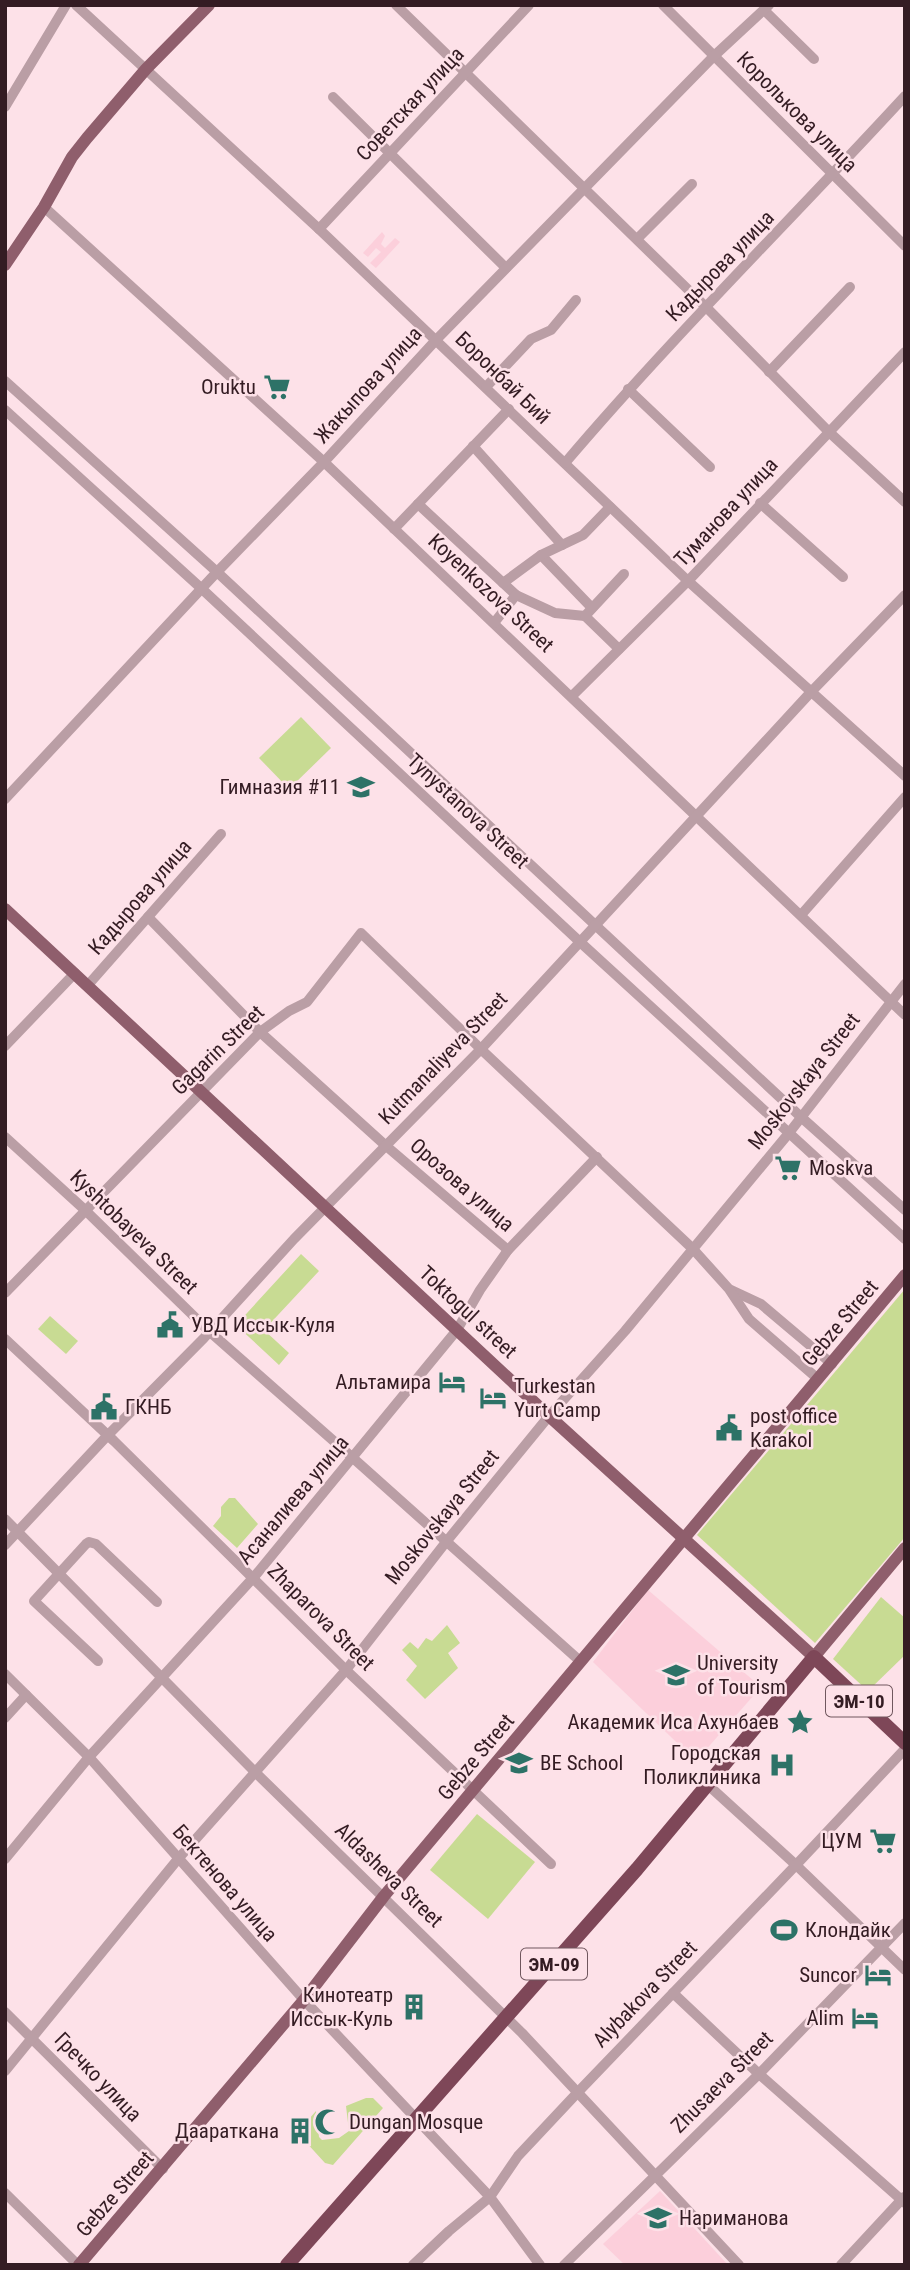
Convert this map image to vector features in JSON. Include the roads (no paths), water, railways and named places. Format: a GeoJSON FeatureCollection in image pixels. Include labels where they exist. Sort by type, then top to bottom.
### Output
{"type":"FeatureCollection","features":[{"type":"Feature","properties":{"kind":"highway","name":"Toktogul street"},"geometry":{"type":"LineString","coordinates":[[814,1657],[905,1743]]}},
{"type":"Feature","properties":{"kind":"highway","name":"ЭМ-09"},"geometry":{"type":"LineString","coordinates":[[287,2265],[708,1786],[814,1657]]}},
{"type":"Feature","properties":{"kind":"main road"},"geometry":{"type":"LineString","coordinates":[[5,265],[44,207],[72,157],[146,69],[209,5]]}},
{"type":"Feature","properties":{"kind":"main road","name":"Toktogul street"},"geometry":{"type":"LineString","coordinates":[[5,909],[549,1416],[814,1657]]}},
{"type":"Feature","properties":{"kind":"main road","name":"Gebze Street"},"geometry":{"type":"LineString","coordinates":[[78,2265],[163,2169],[304,2000],[384,1896],[905,1275]]}},
{"type":"Feature","properties":{"kind":"main road"},"geometry":{"type":"LineString","coordinates":[[814,1657],[905,1548]]}},
{"type":"Feature","properties":{"kind":"street"},"geometry":{"type":"LineString","coordinates":[[5,107],[66,5]]}},
{"type":"Feature","properties":{"kind":"street","name":"Боронбай Бий"},"geometry":{"type":"LineString","coordinates":[[76,5],[319,229],[688,581],[905,776]]}},
{"type":"Feature","properties":{"kind":"street"},"geometry":{"type":"LineString","coordinates":[[396,5],[707,307],[829,432],[905,502]]}},
{"type":"Feature","properties":{"kind":"street","name":"Советская улица"},"geometry":{"type":"LineString","coordinates":[[319,229],[528,5]]}},
{"type":"Feature","properties":{"kind":"street","name":"Королькова улица"},"geometry":{"type":"LineString","coordinates":[[663,5],[905,246]]}},
{"type":"Feature","properties":{"kind":"street"},"geometry":{"type":"LineString","coordinates":[[766,7],[814,59]]}},
{"type":"Feature","properties":{"kind":"street","name":"Жакыпова улица"},"geometry":{"type":"LineString","coordinates":[[5,799],[436,340],[714,56],[766,7]]}},
{"type":"Feature","properties":{"kind":"street","name":"Кадырова улица"},"geometry":{"type":"LineString","coordinates":[[565,463],[628,389],[905,96]]}},
{"type":"Feature","properties":{"kind":"street"},"geometry":{"type":"LineString","coordinates":[[333,97],[506,268]]}},
{"type":"Feature","properties":{"kind":"street"},"geometry":{"type":"LineString","coordinates":[[637,239],[692,184]]}},
{"type":"Feature","properties":{"kind":"street","name":"Koyenkozova Street"},"geometry":{"type":"LineString","coordinates":[[44,207],[324,462],[905,1015]]}},
{"type":"Feature","properties":{"kind":"street"},"geometry":{"type":"LineString","coordinates":[[769,372],[850,287]]}},
{"type":"Feature","properties":{"kind":"street"},"geometry":{"type":"LineString","coordinates":[[486,387],[531,339],[551,330],[576,300]]}},
{"type":"Feature","properties":{"kind":"street","name":"Туманова улица"},"geometry":{"type":"LineString","coordinates":[[572,696],[688,581],[905,352]]}},
{"type":"Feature","properties":{"kind":"street","name":"Tynystanova Street"},"geometry":{"type":"LineString","coordinates":[[5,381],[217,572],[801,1117],[905,1210]]}},
{"type":"Feature","properties":{"kind":"street"},"geometry":{"type":"LineString","coordinates":[[628,389],[710,467]]}},
{"type":"Feature","properties":{"kind":"street"},"geometry":{"type":"LineString","coordinates":[[394,529],[509,409]]}},
{"type":"Feature","properties":{"kind":"street","name":"Tynystanova Street"},"geometry":{"type":"LineString","coordinates":[[5,410],[905,1239]]}},
{"type":"Feature","properties":{"kind":"street"},"geometry":{"type":"LineString","coordinates":[[473,446],[562,545]]}},
{"type":"Feature","properties":{"kind":"street"},"geometry":{"type":"LineString","coordinates":[[760,503],[843,577]]}},
{"type":"Feature","properties":{"kind":"street"},"geometry":{"type":"LineString","coordinates":[[418,504],[516,595],[555,613],[588,612],[624,574]]}},
{"type":"Feature","properties":{"kind":"street"},"geometry":{"type":"LineString","coordinates":[[503,583],[541,555],[583,535],[610,507]]}},
{"type":"Feature","properties":{"kind":"street"},"geometry":{"type":"LineString","coordinates":[[541,555],[619,649]]}},
{"type":"Feature","properties":{"kind":"street"},"geometry":{"type":"LineString","coordinates":[[494,623],[516,595]]}},
{"type":"Feature","properties":{"kind":"street","name":"Kutmanaliyeva Street"},"geometry":{"type":"LineString","coordinates":[[5,1545],[209,1332],[324,1207],[481,1049],[811,692],[905,595]]}},
{"type":"Feature","properties":{"kind":"street"},"geometry":{"type":"LineString","coordinates":[[801,915],[905,797]]}},
{"type":"Feature","properties":{"kind":"street","name":"Кадырова улица"},"geometry":{"type":"LineString","coordinates":[[88,985],[221,834]]}},
{"type":"Feature","properties":{"kind":"street","name":"Орозова улица"},"geometry":{"type":"LineString","coordinates":[[148,917],[260,1032],[385,1145],[508,1250]]}},
{"type":"Feature","properties":{"kind":"street","name":"Gagarin Street"},"geometry":{"type":"LineString","coordinates":[[5,1293],[260,1032],[307,1002],[361,933],[693,1249],[729,1289],[748,1319],[818,1379]]}},
{"type":"Feature","properties":{"kind":"street","name":"Кадырова улица"},"geometry":{"type":"LineString","coordinates":[[5,1046],[75,973]]}},
{"type":"Feature","properties":{"kind":"street","name":"Moskovskaya Street"},"geometry":{"type":"LineString","coordinates":[[5,2071],[178,1859],[346,1670],[549,1416],[625,1331],[789,1133],[905,984]]}},
{"type":"Feature","properties":{"kind":"street","name":"Kyshtobayeva Street"},"geometry":{"type":"LineString","coordinates":[[5,1137],[85,1210],[209,1332],[580,1661]]}},
{"type":"Feature","properties":{"kind":"street","name":"Асаналиева улица"},"geometry":{"type":"LineString","coordinates":[[5,1858],[89,1756],[254,1577],[457,1329],[508,1250],[597,1157]]}},
{"type":"Feature","properties":{"kind":"street","name":"Gagarin Street"},"geometry":{"type":"LineString","coordinates":[[729,1289],[761,1304],[832,1364]]}},
{"type":"Feature","properties":{"kind":"street","name":"Zhaparova Street"},"geometry":{"type":"LineString","coordinates":[[5,1339],[254,1577],[346,1670],[551,1864]]}},
{"type":"Feature","properties":{"kind":"street","name":"Aldasheva Street"},"geometry":{"type":"LineString","coordinates":[[5,1520],[60,1572],[256,1773],[506,2017],[579,2091],[740,2265]]}},
{"type":"Feature","properties":{"kind":"street"},"geometry":{"type":"LineString","coordinates":[[98,1661],[34,1601],[86,1544],[93,1542],[157,1602]]}},
{"type":"Feature","properties":{"kind":"street","name":"Бектенова улица"},"geometry":{"type":"LineString","coordinates":[[5,1674],[89,1756],[304,2000],[490,2197],[540,2265]]}},
{"type":"Feature","properties":{"kind":"street"},"geometry":{"type":"LineString","coordinates":[[5,1718],[26,1695]]}},
{"type":"Feature","properties":{"kind":"street","name":"Alybakova Street"},"geometry":{"type":"LineString","coordinates":[[413,2265],[490,2197],[518,2156],[905,1749]]}},
{"type":"Feature","properties":{"kind":"street"},"geometry":{"type":"LineString","coordinates":[[708,1786],[796,1865],[905,1970]]}},
{"type":"Feature","properties":{"kind":"street","name":"Zhusaeva Street"},"geometry":{"type":"LineString","coordinates":[[564,2265],[759,2074],[905,1923]]}},
{"type":"Feature","properties":{"kind":"street"},"geometry":{"type":"LineString","coordinates":[[673,1993],[759,2074],[904,2200],[841,2265]]}},
{"type":"Feature","properties":{"kind":"street","name":"Гречко улица"},"geometry":{"type":"LineString","coordinates":[[5,2012],[163,2169]]}},
{"type":"Feature","properties":{"kind":"street"},"geometry":{"type":"LineString","coordinates":[[5,2193],[78,2265]]}},
{"type":"Feature","properties":{"kind":"place","name":"Oruktu"},"geometry":{"type":"Point","coordinates":[277,387]}},
{"type":"Feature","properties":{"kind":"place","name":"Гимназия #11"},"geometry":{"type":"Point","coordinates":[361,787]}},
{"type":"Feature","properties":{"kind":"place","name":"Moskva"},"geometry":{"type":"Point","coordinates":[788,1168]}},
{"type":"Feature","properties":{"kind":"place","name":"УВД Иссык-Куля"},"geometry":{"type":"Point","coordinates":[170,1325]}},
{"type":"Feature","properties":{"kind":"place","name":"Альтамира"},"geometry":{"type":"Point","coordinates":[452,1382]}},
{"type":"Feature","properties":{"kind":"place","name":"Turkestan Yurt Camp"},"geometry":{"type":"Point","coordinates":[493,1398]}},
{"type":"Feature","properties":{"kind":"place","name":"ГКНБ"},"geometry":{"type":"Point","coordinates":[104,1407]}},
{"type":"Feature","properties":{"kind":"place","name":"post office Karakol"},"geometry":{"type":"Point","coordinates":[729,1428]}},
{"type":"Feature","properties":{"kind":"place","name":"University of Tourism"},"geometry":{"type":"Point","coordinates":[676,1675]}},
{"type":"Feature","properties":{"kind":"place","name":"Академик Иса Ахунбаев"},"geometry":{"type":"Point","coordinates":[800,1722]}},
{"type":"Feature","properties":{"kind":"place","name":"BE School"},"geometry":{"type":"Point","coordinates":[519,1763]}},
{"type":"Feature","properties":{"kind":"place","name":"Городская Поликлиника"},"geometry":{"type":"Point","coordinates":[782,1765]}},
{"type":"Feature","properties":{"kind":"place","name":"ЦУМ"},"geometry":{"type":"Point","coordinates":[883,1841]}},
{"type":"Feature","properties":{"kind":"place","name":"Клондайк"},"geometry":{"type":"Point","coordinates":[784,1930]}},
{"type":"Feature","properties":{"kind":"place","name":"Suncor"},"geometry":{"type":"Point","coordinates":[878,1975]}},
{"type":"Feature","properties":{"kind":"place","name":"Кинотеатр Иссык-Куль"},"geometry":{"type":"Point","coordinates":[414,2007]}},
{"type":"Feature","properties":{"kind":"place","name":"Alim"},"geometry":{"type":"Point","coordinates":[865,2018]}},
{"type":"Feature","properties":{"kind":"place","name":"Dungan Mosque"},"geometry":{"type":"Point","coordinates":[328,2122]}},
{"type":"Feature","properties":{"kind":"place","name":"Даараткана"},"geometry":{"type":"Point","coordinates":[300,2131]}},
{"type":"Feature","properties":{"kind":"place","name":"Нариманова"},"geometry":{"type":"Point","coordinates":[658,2218]}}]}
